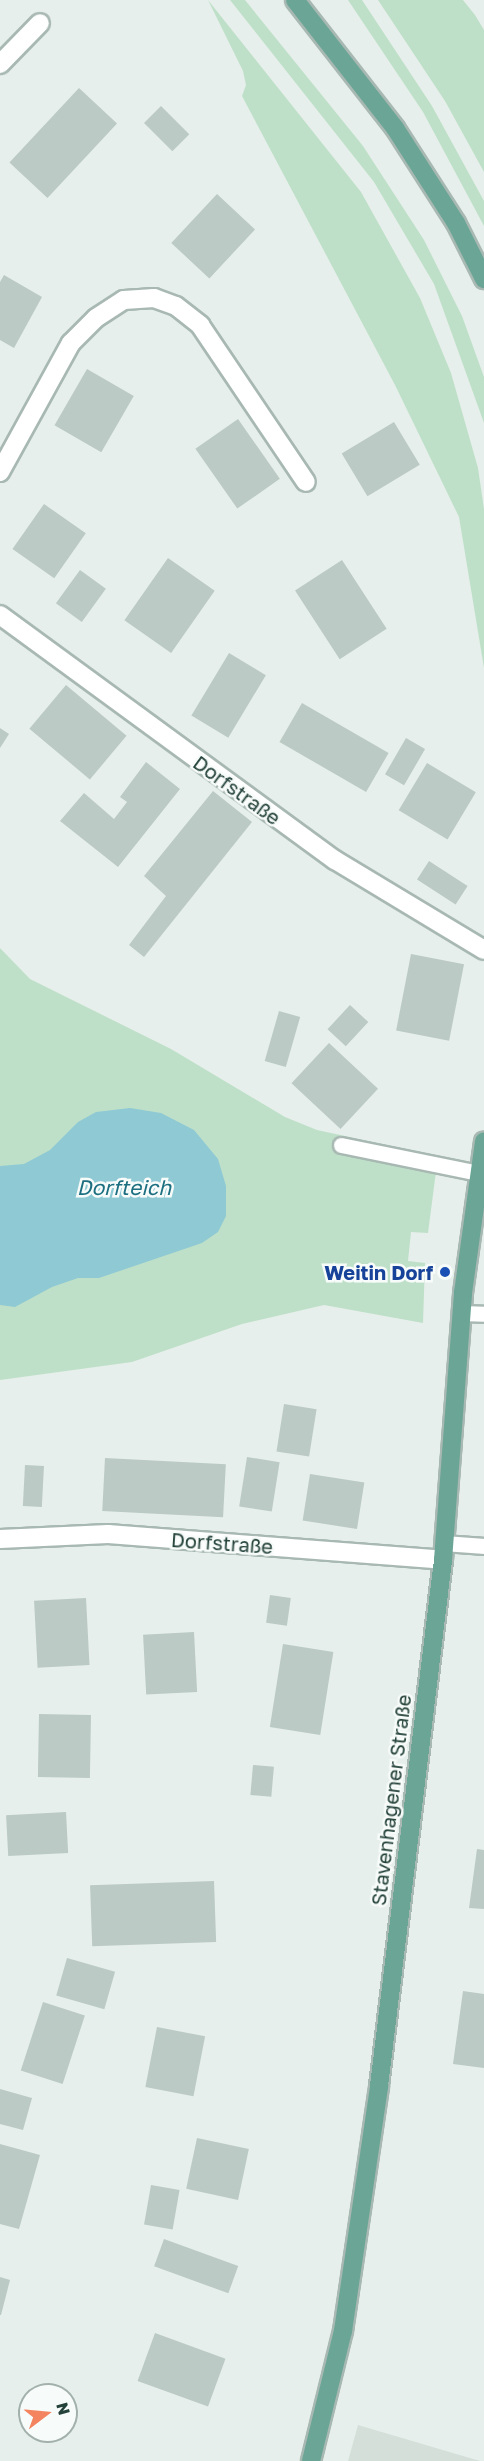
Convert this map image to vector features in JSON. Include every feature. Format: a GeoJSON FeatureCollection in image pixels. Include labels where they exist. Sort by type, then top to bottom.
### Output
{"type":"FeatureCollection","features":[{"type":"Feature","properties":{"kind":"main road"},"geometry":{"type":"LineString","coordinates":[[295,0],[396,128],[456,223],[484,279]]}},
{"type":"Feature","properties":{"kind":"main road","name":"Stavenhagener Straße"},"geometry":{"type":"LineString","coordinates":[[311,2461],[343,2331],[377,2098],[444,1552],[461,1313],[484,1141]]}},
{"type":"Feature","properties":{"kind":"street"},"geometry":{"type":"LineString","coordinates":[[0,64],[40,23]]}},
{"type":"Feature","properties":{"kind":"street"},"geometry":{"type":"LineString","coordinates":[[0,472],[71,343],[96,318],[124,300],[154,298],[176,306],[200,325],[306,482]]}},
{"type":"Feature","properties":{"kind":"street","name":"Dorfstraße"},"geometry":{"type":"LineString","coordinates":[[0,615],[335,860],[484,950]]}},
{"type":"Feature","properties":{"kind":"street","name":"Dorfstraße"},"geometry":{"type":"LineString","coordinates":[[0,1539],[108,1534],[444,1552]]}},
{"type":"Feature","properties":{"kind":"lane"},"geometry":{"type":"LineString","coordinates":[[341,1145],[479,1173]]}},
{"type":"Feature","properties":{"kind":"lane"},"geometry":{"type":"LineString","coordinates":[[461,1313],[484,1314]]}},
{"type":"Feature","properties":{"kind":"lane"},"geometry":{"type":"LineString","coordinates":[[444,1552],[484,1546]]}},
{"type":"Feature","properties":{"kind":"shaded area"},"geometry":{"type":"Polygon","coordinates":[[[358,2425],[480,2461],[348,2461],[358,2425]]]}},
{"type":"Feature","properties":{"kind":"green space"},"geometry":{"type":"Polygon","coordinates":[[[208,0],[361,192],[420,298],[451,373],[478,468],[484,509],[484,668],[459,517],[395,385],[242,96],[246,85],[243,71],[208,0]]]}},
{"type":"Feature","properties":{"kind":"green space"},"geometry":{"type":"Polygon","coordinates":[[[230,0],[245,0],[363,146],[424,240],[462,316],[484,377],[484,423],[434,284],[374,182],[230,0]]]}},
{"type":"Feature","properties":{"kind":"green space"},"geometry":{"type":"Polygon","coordinates":[[[348,0],[362,0],[432,106],[484,201],[484,226],[423,112],[348,0]]]}},
{"type":"Feature","properties":{"kind":"green space"},"geometry":{"type":"Polygon","coordinates":[[[378,0],[463,0],[475,15],[484,30],[484,172],[445,101],[378,0]]]}},
{"type":"Feature","properties":{"kind":"green space"},"geometry":{"type":"Polygon","coordinates":[[[0,948],[30,979],[171,1049],[285,1117],[317,1130],[438,1156],[428,1233],[411,1232],[408,1261],[425,1263],[423,1323],[324,1305],[242,1324],[132,1362],[0,1380],[0,948]]]}},
{"type":"Feature","properties":{"kind":"water","name":"Dorfteich"},"geometry":{"type":"Polygon","coordinates":[[[130,1108],[161,1113],[194,1130],[218,1159],[226,1186],[226,1216],[218,1232],[202,1243],[99,1278],[78,1278],[52,1287],[15,1307],[0,1305],[0,1166],[24,1164],[50,1150],[78,1122],[96,1112],[130,1108]]]}},
{"type":"Feature","properties":{"kind":"building"},"geometry":{"type":"Polygon","coordinates":[[[79,88],[117,123],[47,198],[9,163],[79,88]]]}},
{"type":"Feature","properties":{"kind":"building"},"geometry":{"type":"Polygon","coordinates":[[[161,106],[189,134],[172,151],[144,123],[161,106]]]}},
{"type":"Feature","properties":{"kind":"building"},"geometry":{"type":"Polygon","coordinates":[[[217,194],[255,229],[209,278],[171,243],[217,194]]]}},
{"type":"Feature","properties":{"kind":"building"},"geometry":{"type":"Polygon","coordinates":[[[4,275],[42,297],[14,348],[0,340],[0,282],[4,275]]]}},
{"type":"Feature","properties":{"kind":"building"},"geometry":{"type":"Polygon","coordinates":[[[87,369],[134,396],[101,452],[54,425],[87,369]]]}},
{"type":"Feature","properties":{"kind":"building"},"geometry":{"type":"Polygon","coordinates":[[[238,419],[280,479],[237,509],[195,449],[238,419]]]}},
{"type":"Feature","properties":{"kind":"building"},"geometry":{"type":"Polygon","coordinates":[[[394,422],[420,465],[367,496],[342,453],[394,422]]]}},
{"type":"Feature","properties":{"kind":"building"},"geometry":{"type":"Polygon","coordinates":[[[44,504],[86,533],[54,578],[12,549],[44,504]]]}},
{"type":"Feature","properties":{"kind":"building"},"geometry":{"type":"Polygon","coordinates":[[[168,558],[215,591],[171,653],[124,620],[168,558]]]}},
{"type":"Feature","properties":{"kind":"building"},"geometry":{"type":"Polygon","coordinates":[[[342,560],[387,629],[340,659],[295,590],[342,560]]]}},
{"type":"Feature","properties":{"kind":"building"},"geometry":{"type":"Polygon","coordinates":[[[80,570],[106,589],[82,622],[56,603],[80,570]]]}},
{"type":"Feature","properties":{"kind":"building"},"geometry":{"type":"Polygon","coordinates":[[[229,653],[266,675],[228,738],[191,716],[229,653]]]}},
{"type":"Feature","properties":{"kind":"building"},"geometry":{"type":"Polygon","coordinates":[[[66,685],[127,736],[90,779],[29,729],[66,685]]]}},
{"type":"Feature","properties":{"kind":"building"},"geometry":{"type":"Polygon","coordinates":[[[302,703],[389,753],[366,792],[280,742],[302,703]]]}},
{"type":"Feature","properties":{"kind":"building"},"geometry":{"type":"Polygon","coordinates":[[[0,728],[9,734],[0,748],[0,728]]]}},
{"type":"Feature","properties":{"kind":"building"},"geometry":{"type":"Polygon","coordinates":[[[406,738],[425,749],[404,785],[385,774],[406,738]]]}},
{"type":"Feature","properties":{"kind":"building"},"geometry":{"type":"Polygon","coordinates":[[[146,762],[180,789],[118,867],[60,821],[84,793],[114,819],[127,802],[120,797],[146,762]]]}},
{"type":"Feature","properties":{"kind":"building"},"geometry":{"type":"Polygon","coordinates":[[[427,763],[476,792],[448,840],[399,810],[427,763]]]}},
{"type":"Feature","properties":{"kind":"building"},"geometry":{"type":"Polygon","coordinates":[[[213,791],[252,822],[144,957],[129,945],[166,896],[144,876],[213,791]]]}},
{"type":"Feature","properties":{"kind":"building"},"geometry":{"type":"Polygon","coordinates":[[[429,861],[468,886],[456,905],[417,879],[429,861]]]}},
{"type":"Feature","properties":{"kind":"building"},"geometry":{"type":"Polygon","coordinates":[[[411,954],[464,964],[449,1041],[396,1031],[411,954]]]}},
{"type":"Feature","properties":{"kind":"building"},"geometry":{"type":"Polygon","coordinates":[[[350,1005],[368,1022],[346,1046],[327,1029],[350,1005]]]}},
{"type":"Feature","properties":{"kind":"building"},"geometry":{"type":"Polygon","coordinates":[[[279,1011],[300,1017],[286,1067],[265,1061],[279,1011]]]}},
{"type":"Feature","properties":{"kind":"building"},"geometry":{"type":"Polygon","coordinates":[[[329,1043],[378,1089],[340,1129],[291,1083],[329,1043]]]}},
{"type":"Feature","properties":{"kind":"building"},"geometry":{"type":"Polygon","coordinates":[[[284,1404],[317,1409],[309,1457],[276,1451],[284,1404]]]}},
{"type":"Feature","properties":{"kind":"building"},"geometry":{"type":"Polygon","coordinates":[[[247,1457],[280,1462],[272,1512],[239,1506],[247,1457]]]}},
{"type":"Feature","properties":{"kind":"building"},"geometry":{"type":"Polygon","coordinates":[[[105,1458],[226,1464],[223,1517],[102,1511],[105,1458]]]}},
{"type":"Feature","properties":{"kind":"building"},"geometry":{"type":"Polygon","coordinates":[[[25,1465],[44,1466],[42,1507],[23,1506],[25,1465]]]}},
{"type":"Feature","properties":{"kind":"building"},"geometry":{"type":"Polygon","coordinates":[[[310,1474],[364,1483],[357,1529],[303,1520],[310,1474]]]}},
{"type":"Feature","properties":{"kind":"building"},"geometry":{"type":"Polygon","coordinates":[[[270,1595],[291,1598],[287,1626],[266,1623],[270,1595]]]}},
{"type":"Feature","properties":{"kind":"building"},"geometry":{"type":"Polygon","coordinates":[[[86,1598],[90,1665],[38,1668],[34,1601],[86,1598]]]}},
{"type":"Feature","properties":{"kind":"building"},"geometry":{"type":"Polygon","coordinates":[[[194,1632],[197,1692],[146,1695],[143,1635],[194,1632]]]}},
{"type":"Feature","properties":{"kind":"building"},"geometry":{"type":"Polygon","coordinates":[[[283,1644],[333,1652],[320,1735],[270,1727],[283,1644]]]}},
{"type":"Feature","properties":{"kind":"building"},"geometry":{"type":"Polygon","coordinates":[[[39,1714],[91,1715],[90,1778],[38,1777],[39,1714]]]}},
{"type":"Feature","properties":{"kind":"building"},"geometry":{"type":"Polygon","coordinates":[[[253,1765],[274,1767],[271,1797],[250,1795],[253,1765]]]}},
{"type":"Feature","properties":{"kind":"building"},"geometry":{"type":"Polygon","coordinates":[[[66,1812],[68,1853],[8,1856],[6,1815],[66,1812]]]}},
{"type":"Feature","properties":{"kind":"building"},"geometry":{"type":"Polygon","coordinates":[[[477,1849],[484,1850],[484,1909],[469,1908],[477,1849]]]}},
{"type":"Feature","properties":{"kind":"building"},"geometry":{"type":"Polygon","coordinates":[[[214,1881],[216,1942],[92,1946],[90,1885],[214,1881]]]}},
{"type":"Feature","properties":{"kind":"building"},"geometry":{"type":"Polygon","coordinates":[[[67,1958],[115,1972],[104,2009],[56,1995],[67,1958]]]}},
{"type":"Feature","properties":{"kind":"building"},"geometry":{"type":"Polygon","coordinates":[[[463,1991],[484,1994],[484,2068],[453,2064],[463,1991]]]}},
{"type":"Feature","properties":{"kind":"building"},"geometry":{"type":"Polygon","coordinates":[[[43,2002],[85,2016],[63,2084],[21,2070],[43,2002]]]}},
{"type":"Feature","properties":{"kind":"building"},"geometry":{"type":"Polygon","coordinates":[[[157,2027],[205,2036],[193,2096],[145,2087],[157,2027]]]}},
{"type":"Feature","properties":{"kind":"building"},"geometry":{"type":"Polygon","coordinates":[[[0,2089],[32,2098],[23,2130],[0,2124],[0,2089]]]}},
{"type":"Feature","properties":{"kind":"building"},"geometry":{"type":"Polygon","coordinates":[[[197,2138],[249,2149],[238,2200],[186,2189],[197,2138]]]}},
{"type":"Feature","properties":{"kind":"building"},"geometry":{"type":"Polygon","coordinates":[[[0,2144],[40,2155],[19,2229],[0,2224],[0,2144]]]}},
{"type":"Feature","properties":{"kind":"building"},"geometry":{"type":"Polygon","coordinates":[[[151,2185],[180,2190],[173,2229],[144,2224],[151,2185]]]}},
{"type":"Feature","properties":{"kind":"building"},"geometry":{"type":"Polygon","coordinates":[[[164,2239],[238,2266],[228,2293],[154,2266],[164,2239]]]}},
{"type":"Feature","properties":{"kind":"building"},"geometry":{"type":"Polygon","coordinates":[[[0,2277],[10,2280],[1,2315],[0,2315],[0,2277]]]}},
{"type":"Feature","properties":{"kind":"building"},"geometry":{"type":"Polygon","coordinates":[[[155,2333],[225,2359],[208,2407],[138,2381],[155,2333]]]}},
{"type":"Feature","properties":{"kind":"place","name":"Weitin Dorf"},"geometry":{"type":"Point","coordinates":[445,1272]}}]}
